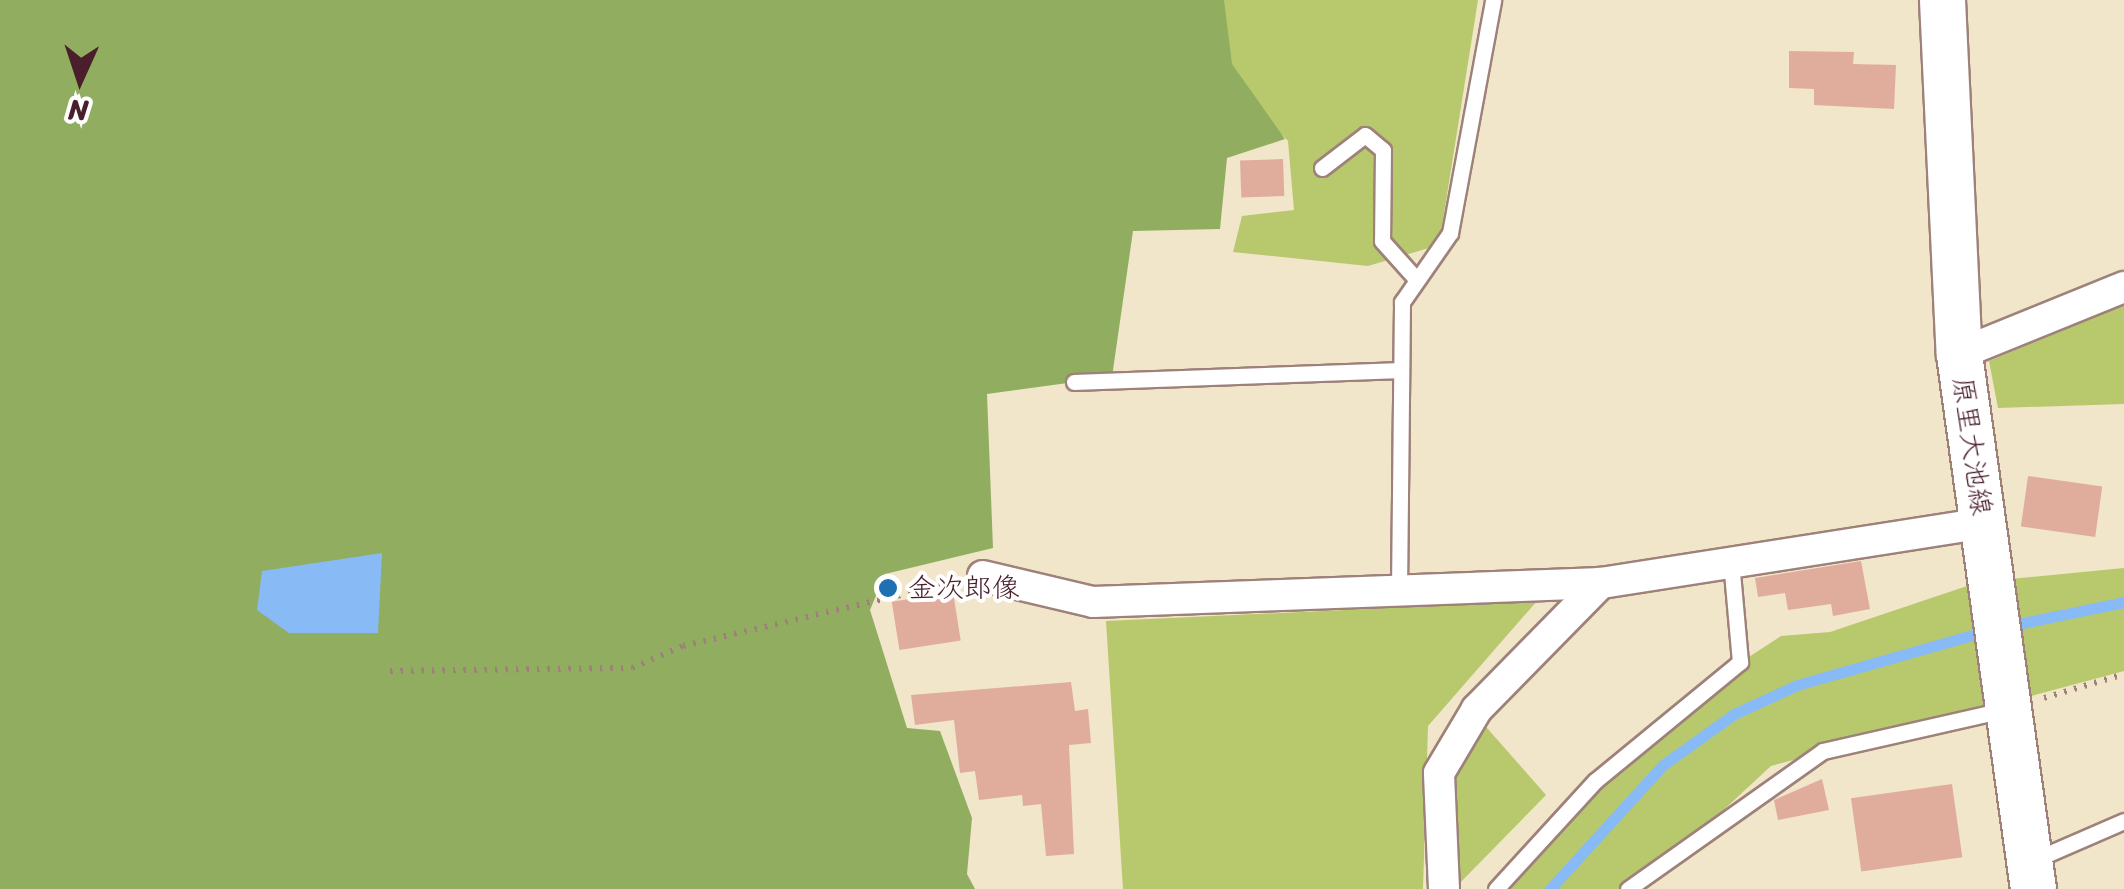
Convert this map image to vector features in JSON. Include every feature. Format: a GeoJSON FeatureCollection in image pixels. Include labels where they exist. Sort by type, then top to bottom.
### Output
{"type":"FeatureCollection","features":[{"type":"Feature","properties":{"kind":"main road","name":"原里大池線"},"geometry":{"type":"LineString","coordinates":[[1942,0],[1959,354],[2002,700],[2031,876]]}},
{"type":"Feature","properties":{"kind":"street"},"geometry":{"type":"LineString","coordinates":[[1959,354],[2124,287]]}},
{"type":"Feature","properties":{"kind":"street"},"geometry":{"type":"LineString","coordinates":[[982,576],[1093,602],[1601,583],[1730,557],[1982,523]]}},
{"type":"Feature","properties":{"kind":"street"},"geometry":{"type":"LineString","coordinates":[[1444,889],[1439,773],[1477,710],[1601,583]]}},
{"type":"Feature","properties":{"kind":"lane"},"geometry":{"type":"LineString","coordinates":[[1399,591],[1402,302],[1450,233],[1494,0]]}},
{"type":"Feature","properties":{"kind":"lane"},"geometry":{"type":"LineString","coordinates":[[1322,168],[1366,135],[1383,150],[1382,241],[1417,280]]}},
{"type":"Feature","properties":{"kind":"lane"},"geometry":{"type":"LineString","coordinates":[[1074,382],[1401,370]]}},
{"type":"Feature","properties":{"kind":"lane"},"geometry":{"type":"LineString","coordinates":[[1496,889],[1595,781],[1740,662],[1730,557]]}},
{"type":"Feature","properties":{"kind":"lane"},"geometry":{"type":"LineString","coordinates":[[1628,889],[1753,792],[1823,751],[2002,700]]}},
{"type":"Feature","properties":{"kind":"lane"},"geometry":{"type":"LineString","coordinates":[[2031,876],[2124,822]]}},
{"type":"Feature","properties":{"kind":"path"},"geometry":{"type":"LineString","coordinates":[[390,671],[632,668],[683,646],[982,576]]}},
{"type":"Feature","properties":{"kind":"path"},"geometry":{"type":"LineString","coordinates":[[2002,700],[2124,674]]}},
{"type":"Feature","properties":{"kind":"green space"},"geometry":{"type":"Polygon","coordinates":[[[0,0],[1224,0],[1232,64],[1285,139],[1227,158],[1220,229],[1133,231],[1112,377],[987,394],[993,548],[885,574],[870,610],[907,728],[940,731],[972,818],[967,874],[975,889],[0,889],[0,0]]]}},
{"type":"Feature","properties":{"kind":"green space"},"geometry":{"type":"Polygon","coordinates":[[[1223,0],[1478,0],[1439,245],[1368,266],[1233,252],[1242,216],[1294,210],[1288,141],[1248,100],[1223,46],[1223,0]]]}},
{"type":"Feature","properties":{"kind":"green space"},"geometry":{"type":"Polygon","coordinates":[[[2124,305],[2124,404],[1998,408],[1989,361],[2124,305]]]}},
{"type":"Feature","properties":{"kind":"green space"},"geometry":{"type":"Polygon","coordinates":[[[2124,568],[2124,671],[1771,766],[1638,889],[1507,889],[1584,791],[1692,694],[1781,636],[1830,632],[1979,582],[2124,568]]]}},
{"type":"Feature","properties":{"kind":"green space"},"geometry":{"type":"Polygon","coordinates":[[[1537,601],[1428,726],[1423,889],[1123,889],[1106,621],[1537,601]]]}},
{"type":"Feature","properties":{"kind":"green space"},"geometry":{"type":"Polygon","coordinates":[[[1480,720],[1546,795],[1454,889],[1455,758],[1480,720]]]}},
{"type":"Feature","properties":{"kind":"water"},"geometry":{"type":"Polygon","coordinates":[[[382,553],[378,633],[289,633],[257,610],[262,571],[382,553]]]}},
{"type":"Feature","properties":{"kind":"building"},"geometry":{"type":"Polygon","coordinates":[[[1789,51],[1854,52],[1853,64],[1896,65],[1894,109],[1814,105],[1814,89],[1789,88],[1789,51]]]}},
{"type":"Feature","properties":{"kind":"building"},"geometry":{"type":"Polygon","coordinates":[[[1283,159],[1284,196],[1241,197],[1240,161],[1283,159]]]}},
{"type":"Feature","properties":{"kind":"building"},"geometry":{"type":"Polygon","coordinates":[[[2028,476],[2102,486],[2095,537],[2021,527],[2028,476]]]}},
{"type":"Feature","properties":{"kind":"building"},"geometry":{"type":"Polygon","coordinates":[[[1861,561],[1870,609],[1833,616],[1831,604],[1788,610],[1785,593],[1758,597],[1755,578],[1861,561]]]}},
{"type":"Feature","properties":{"kind":"building"},"geometry":{"type":"Polygon","coordinates":[[[953,592],[961,640],[899,650],[892,602],[953,592]]]}},
{"type":"Feature","properties":{"kind":"building"},"geometry":{"type":"Polygon","coordinates":[[[1071,682],[1075,711],[1088,709],[1091,743],[1069,745],[1074,854],[1046,856],[1041,804],[1023,806],[1022,795],[979,800],[975,771],[960,773],[954,720],[915,725],[911,695],[1071,682]]]}},
{"type":"Feature","properties":{"kind":"building"},"geometry":{"type":"Polygon","coordinates":[[[1822,779],[1829,810],[1778,820],[1774,800],[1822,779]]]}},
{"type":"Feature","properties":{"kind":"building"},"geometry":{"type":"Polygon","coordinates":[[[1952,784],[1962,857],[1861,871],[1851,798],[1952,784]]]}},
{"type":"Feature","properties":{"kind":"waterway"},"geometry":{"type":"LineString","coordinates":[[2008,626],[2124,602]]}},
{"type":"Feature","properties":{"kind":"waterway"},"geometry":{"type":"LineString","coordinates":[[1550,889],[1663,765],[1734,714],[1797,685],[1986,631]]}},
{"type":"Feature","properties":{"kind":"place","name":"金次郎像"},"geometry":{"type":"Point","coordinates":[888,588]}}]}
